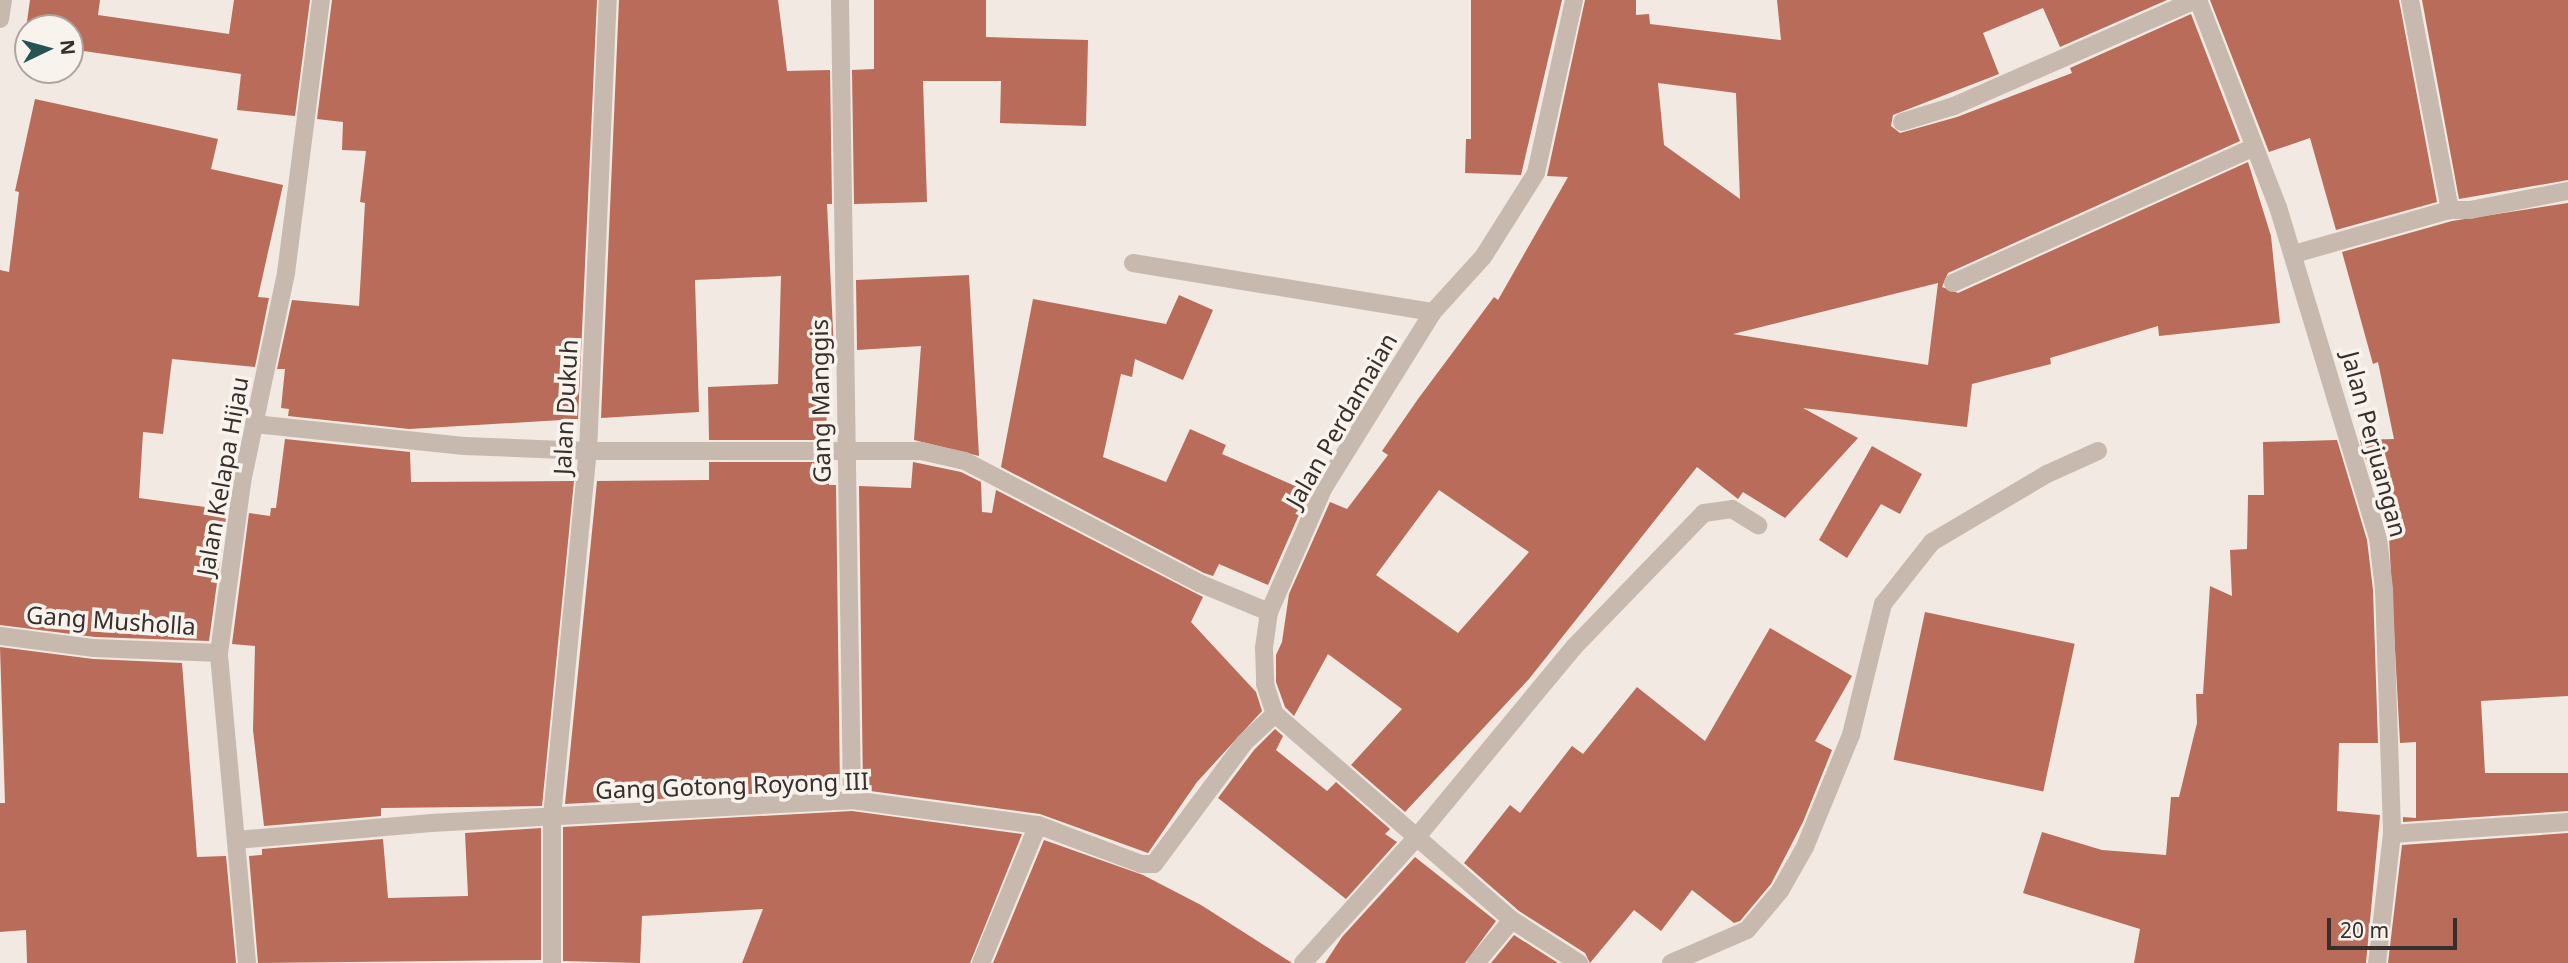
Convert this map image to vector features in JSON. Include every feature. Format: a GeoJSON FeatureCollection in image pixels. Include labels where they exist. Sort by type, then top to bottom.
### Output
{"type":"FeatureCollection","features":[{"type":"Feature","properties":{"kind":"street"},"geometry":{"type":"LineString","coordinates":[[0,19],[3,0]]}},
{"type":"Feature","properties":{"kind":"street","name":"Jalan Kelapa Hijau"},"geometry":{"type":"LineString","coordinates":[[247,963],[219,653],[254,424],[286,273],[321,0]]}},
{"type":"Feature","properties":{"kind":"street","name":"Jalan Dukuh"},"geometry":{"type":"LineString","coordinates":[[552,963],[552,816],[588,451],[608,0]]}},
{"type":"Feature","properties":{"kind":"street","name":"Gang Manggis"},"geometry":{"type":"LineString","coordinates":[[840,0],[852,800]]}},
{"type":"Feature","properties":{"kind":"street","name":"Jalan Perdamaian"},"geometry":{"type":"LineString","coordinates":[[1275,714],[1265,684],[1264,648],[1269,612],[1324,487],[1433,312],[1483,257],[1536,173],[1574,0]]}},
{"type":"Feature","properties":{"kind":"street"},"geometry":{"type":"LineString","coordinates":[[1902,122],[1954,106],[2197,0]]}},
{"type":"Feature","properties":{"kind":"street","name":"Jalan Perjuangan"},"geometry":{"type":"LineString","coordinates":[[2197,0],[2294,254],[2378,538],[2384,589],[2392,834],[2377,963]]}},
{"type":"Feature","properties":{"kind":"street"},"geometry":{"type":"LineString","coordinates":[[2410,0],[2450,210]]}},
{"type":"Feature","properties":{"kind":"street"},"geometry":{"type":"LineString","coordinates":[[1954,283],[2255,147]]}},
{"type":"Feature","properties":{"kind":"street"},"geometry":{"type":"LineString","coordinates":[[2294,254],[2450,210],[2568,191]]}},
{"type":"Feature","properties":{"kind":"street"},"geometry":{"type":"LineString","coordinates":[[1133,262],[1433,312]]}},
{"type":"Feature","properties":{"kind":"street"},"geometry":{"type":"LineString","coordinates":[[254,424],[464,446],[588,451],[921,451],[965,461],[1151,560],[1269,612]]}},
{"type":"Feature","properties":{"kind":"street"},"geometry":{"type":"LineString","coordinates":[[1671,963],[1746,930],[1780,891],[1805,847],[1851,735],[1883,604],[1932,542],[2047,474],[2098,451]]}},
{"type":"Feature","properties":{"kind":"street"},"geometry":{"type":"LineString","coordinates":[[1303,963],[1416,838],[1574,648],[1704,513],[1732,509],[1758,525]]}},
{"type":"Feature","properties":{"kind":"street","name":"Gang Musholla"},"geometry":{"type":"LineString","coordinates":[[0,636],[94,648],[219,653]]}},
{"type":"Feature","properties":{"kind":"street"},"geometry":{"type":"LineString","coordinates":[[1275,714],[1512,920],[1579,963]]}},
{"type":"Feature","properties":{"kind":"street","name":"Gang Gotong Royong III"},"geometry":{"type":"LineString","coordinates":[[237,840],[552,816],[852,800],[1038,825],[1141,864],[1154,864],[1245,742],[1275,714]]}},
{"type":"Feature","properties":{"kind":"street"},"geometry":{"type":"LineString","coordinates":[[2392,834],[2568,822]]}},
{"type":"Feature","properties":{"kind":"street"},"geometry":{"type":"LineString","coordinates":[[981,963],[1038,825]]}},
{"type":"Feature","properties":{"kind":"street"},"geometry":{"type":"LineString","coordinates":[[1476,963],[1512,920]]}},
{"type":"Feature","properties":{"kind":"building"},"geometry":{"type":"Polygon","coordinates":[[[30,0],[100,0],[98,15],[229,34],[234,0],[310,0],[295,116],[237,110],[241,74],[84,51],[84,14],[28,14],[30,0]]]}},
{"type":"Feature","properties":{"kind":"building"},"geometry":{"type":"Polygon","coordinates":[[[332,0],[597,0],[578,419],[409,429],[288,416],[289,409],[281,408],[285,369],[277,369],[292,300],[359,306],[365,203],[360,202],[366,151],[342,150],[343,122],[317,119],[332,0]]]}},
{"type":"Feature","properties":{"kind":"building"},"geometry":{"type":"Polygon","coordinates":[[[619,0],[778,0],[787,71],[830,70],[832,204],[827,204],[834,351],[825,352],[827,440],[709,440],[708,387],[778,384],[781,276],[695,280],[699,412],[601,418],[619,0]]]}},
{"type":"Feature","properties":{"kind":"building"},"geometry":{"type":"Polygon","coordinates":[[[874,0],[986,0],[986,37],[1088,40],[1086,126],[1000,123],[1001,81],[923,81],[927,202],[854,204],[852,70],[874,69],[874,0]]]}},
{"type":"Feature","properties":{"kind":"building"},"geometry":{"type":"Polygon","coordinates":[[[1471,0],[1562,0],[1521,175],[1465,173],[1466,139],[1471,139],[1471,0]]]}},
{"type":"Feature","properties":{"kind":"building"},"geometry":{"type":"Polygon","coordinates":[[[1585,0],[1636,0],[1636,15],[1649,14],[1650,24],[1781,40],[1777,0],[2167,0],[2060,47],[2043,8],[1983,33],[1999,74],[1893,115],[1891,126],[1900,133],[1957,117],[2072,73],[2070,68],[2191,14],[2240,141],[1948,273],[1942,287],[1958,293],[2248,162],[2271,236],[2280,323],[2159,336],[2158,326],[2050,358],[2051,364],[1972,384],[1967,427],[1803,408],[1858,438],[1785,518],[1743,492],[1738,499],[1697,467],[1529,679],[1405,812],[1351,765],[1402,709],[1328,654],[1294,716],[1285,707],[1276,682],[1276,655],[1282,642],[1289,594],[1330,502],[1347,509],[1388,455],[1382,451],[1418,399],[1494,297],[1498,300],[1568,177],[1547,176],[1585,0]],[[1658,83],[1664,145],[1740,199],[1736,93],[1658,83]],[[1938,283],[1733,334],[1928,365],[1938,283]],[[1439,490],[1376,575],[1458,633],[1529,552],[1439,490]]]}},
{"type":"Feature","properties":{"kind":"building"},"geometry":{"type":"Polygon","coordinates":[[[2210,0],[2399,0],[2437,202],[2336,230],[2310,138],[2269,152],[2210,0]]]}},
{"type":"Feature","properties":{"kind":"building"},"geometry":{"type":"Polygon","coordinates":[[[2422,0],[2568,0],[2568,180],[2459,199],[2422,0]]]}},
{"type":"Feature","properties":{"kind":"building"},"geometry":{"type":"Polygon","coordinates":[[[35,99],[218,139],[211,169],[283,185],[258,297],[269,298],[255,367],[172,359],[163,434],[143,432],[139,498],[227,510],[209,641],[95,637],[0,625],[0,270],[9,272],[19,192],[15,191],[35,99]]]}},
{"type":"Feature","properties":{"kind":"building"},"geometry":{"type":"Polygon","coordinates":[[[2568,203],[2568,696],[2481,701],[2485,773],[2568,773],[2568,811],[2403,822],[2403,817],[2416,818],[2416,742],[2400,743],[2389,537],[2360,440],[2394,439],[2378,362],[2373,364],[2342,252],[2452,221],[2568,203]]]}},
{"type":"Feature","properties":{"kind":"building"},"geometry":{"type":"Polygon","coordinates":[[[969,275],[979,456],[914,440],[921,346],[857,350],[856,280],[969,275]]]}},
{"type":"Feature","properties":{"kind":"building"},"geometry":{"type":"Polygon","coordinates":[[[1179,295],[1213,310],[1183,380],[1135,359],[1132,377],[1121,374],[1103,457],[1166,482],[1190,429],[1226,445],[1222,454],[1309,492],[1268,585],[1219,564],[1213,576],[1204,573],[1001,467],[1033,299],[1166,324],[1179,295]]]}},
{"type":"Feature","properties":{"kind":"building"},"geometry":{"type":"Polygon","coordinates":[[[285,439],[410,452],[411,482],[574,481],[542,806],[381,808],[381,816],[264,826],[253,730],[255,646],[232,644],[249,513],[270,516],[271,508],[276,508],[285,439]]]}},
{"type":"Feature","properties":{"kind":"building"},"geometry":{"type":"Polygon","coordinates":[[[2337,440],[2367,540],[2373,590],[2378,743],[2339,743],[2337,811],[2380,815],[2366,963],[2134,963],[2140,929],[2023,893],[2042,832],[2102,850],[2166,855],[2171,797],[2179,797],[2197,723],[2196,694],[2203,694],[2210,586],[2232,596],[2230,550],[2247,549],[2248,495],[2264,495],[2263,442],[2337,440]]]}},
{"type":"Feature","properties":{"kind":"building"},"geometry":{"type":"Polygon","coordinates":[[[1872,446],[1922,474],[1900,514],[1881,504],[1847,558],[1819,540],[1872,446]]]}},
{"type":"Feature","properties":{"kind":"building"},"geometry":{"type":"Polygon","coordinates":[[[709,462],[828,462],[829,485],[836,485],[840,789],[565,804],[597,481],[709,480],[709,462]]]}},
{"type":"Feature","properties":{"kind":"building"},"geometry":{"type":"Polygon","coordinates":[[[913,462],[961,472],[981,482],[982,512],[992,513],[996,490],[1203,597],[1191,622],[1256,692],[1262,711],[1197,782],[1148,853],[1040,814],[863,790],[859,486],[911,488],[913,462]]]}},
{"type":"Feature","properties":{"kind":"building"},"geometry":{"type":"Polygon","coordinates":[[[1925,612],[2075,644],[2043,792],[1894,760],[1925,612]]]}},
{"type":"Feature","properties":{"kind":"building"},"geometry":{"type":"Polygon","coordinates":[[[1770,628],[1852,676],[1815,741],[1832,750],[1803,822],[1771,884],[1740,921],[1734,923],[1692,890],[1661,931],[1634,910],[1590,963],[1585,953],[1519,911],[1464,863],[1510,805],[1520,813],[1572,746],[1583,754],[1637,687],[1705,741],[1770,628]]]}},
{"type":"Feature","properties":{"kind":"building"},"geometry":{"type":"Polygon","coordinates":[[[0,647],[93,659],[182,663],[197,857],[226,856],[236,963],[27,963],[26,930],[0,932],[0,803],[5,803],[0,647]]]}},
{"type":"Feature","properties":{"kind":"building"},"geometry":{"type":"Polygon","coordinates":[[[1275,729],[1283,736],[1276,750],[1327,791],[1336,782],[1390,829],[1385,834],[1397,842],[1346,899],[1218,798],[1254,750],[1275,729]]]}},
{"type":"Feature","properties":{"kind":"building"},"geometry":{"type":"Polygon","coordinates":[[[852,811],[1022,834],[970,963],[742,963],[763,909],[642,916],[640,963],[563,961],[563,827],[852,811]]]}},
{"type":"Feature","properties":{"kind":"building"},"geometry":{"type":"Polygon","coordinates":[[[541,828],[541,960],[258,963],[249,856],[262,855],[262,849],[383,839],[388,898],[468,896],[465,833],[541,828]]]}},
{"type":"Feature","properties":{"kind":"building"},"geometry":{"type":"Polygon","coordinates":[[[2568,833],[2568,963],[2388,963],[2402,845],[2568,833]]]}},
{"type":"Feature","properties":{"kind":"building"},"geometry":{"type":"Polygon","coordinates":[[[1044,840],[1143,875],[1201,905],[1292,963],[993,963],[1044,840]]]}},
{"type":"Feature","properties":{"kind":"building"},"geometry":{"type":"Polygon","coordinates":[[[1415,857],[1496,921],[1465,963],[1325,963],[1342,937],[1415,857]]]}},
{"type":"Feature","properties":{"kind":"building"},"geometry":{"type":"Polygon","coordinates":[[[1514,935],[1558,963],[1491,963],[1514,935]]]}}]}
